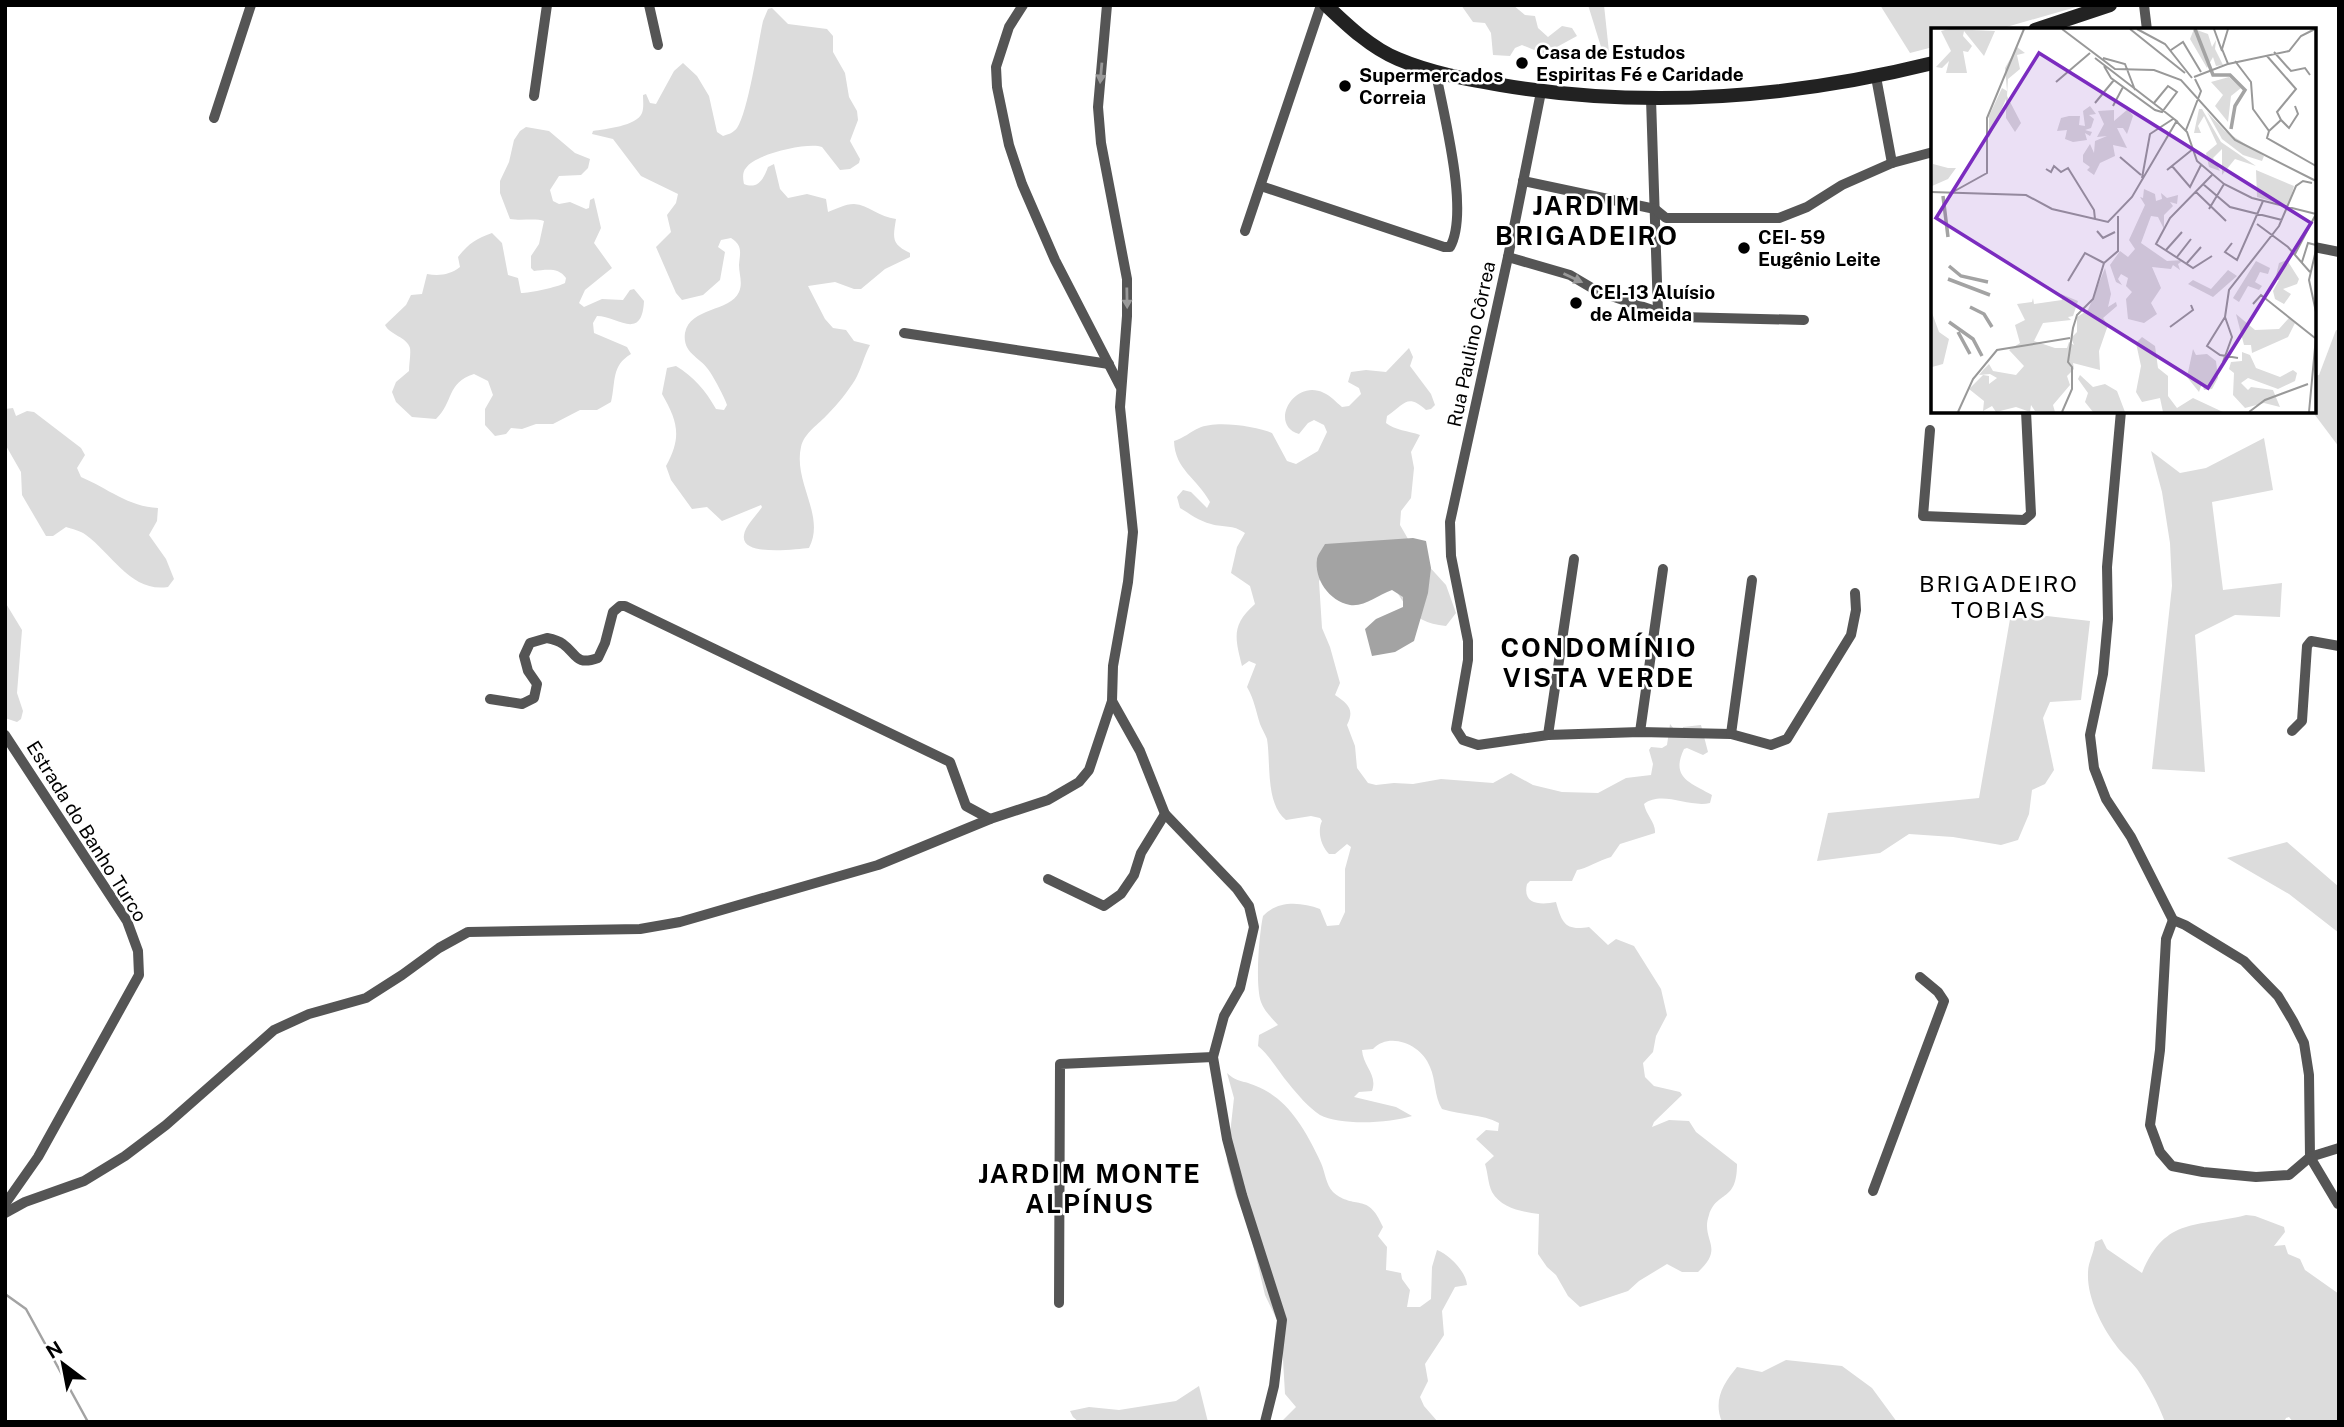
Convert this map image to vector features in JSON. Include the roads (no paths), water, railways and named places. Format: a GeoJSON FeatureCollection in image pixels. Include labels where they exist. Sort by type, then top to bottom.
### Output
{"type":"FeatureCollection","features":[{"type":"Feature","properties":{"kind":"main road"},"geometry":{"type":"LineString","coordinates":[[1323,5],[1358,34],[1395,58],[1436,73],[1541,92],[1651,99],[1698,98],[1877,77],[1931,64]]}},
{"type":"Feature","properties":{"kind":"main road"},"geometry":{"type":"LineString","coordinates":[[2041,28],[2110,5]]}},
{"type":"Feature","properties":{"kind":"street"},"geometry":{"type":"LineString","coordinates":[[214,118],[251,5]]}},
{"type":"Feature","properties":{"kind":"street"},"geometry":{"type":"LineString","coordinates":[[534,96],[547,5]]}},
{"type":"Feature","properties":{"kind":"street"},"geometry":{"type":"LineString","coordinates":[[649,5],[658,46]]}},
{"type":"Feature","properties":{"kind":"street"},"geometry":{"type":"LineString","coordinates":[[1023,5],[1009,27],[996,67],[997,87],[1009,145],[1022,184],[1055,260],[1120,386]]}},
{"type":"Feature","properties":{"kind":"street"},"geometry":{"type":"LineString","coordinates":[[5,1213],[25,1202],[84,1181],[125,1156],[166,1125],[274,1030],[309,1014],[366,998],[439,948],[468,932],[640,929],[680,922],[878,865],[990,819],[1048,800],[1079,782],[1089,770],[1096,753],[1112,701],[1114,666],[1128,582],[1133,531],[1120,386],[1128,316],[1127,279],[1101,143],[1098,107],[1107,5]]}},
{"type":"Feature","properties":{"kind":"street"},"geometry":{"type":"LineString","coordinates":[[1245,231],[1323,5]]}},
{"type":"Feature","properties":{"kind":"street"},"geometry":{"type":"LineString","coordinates":[[2144,5],[2147,28]]}},
{"type":"Feature","properties":{"kind":"street"},"geometry":{"type":"LineString","coordinates":[[1261,186],[1450,247],[1458,203],[1436,73]]}},
{"type":"Feature","properties":{"kind":"street"},"geometry":{"type":"LineString","coordinates":[[1877,77],[1892,163]]}},
{"type":"Feature","properties":{"kind":"street","name":"Rua Paulino Côrrea"},"geometry":{"type":"LineString","coordinates":[[1541,92],[1450,522],[1451,556],[1468,641],[1468,660],[1456,729],[1464,740],[1478,745],[1548,735]]}},
{"type":"Feature","properties":{"kind":"street"},"geometry":{"type":"LineString","coordinates":[[1651,99],[1657,312]]}},
{"type":"Feature","properties":{"kind":"street"},"geometry":{"type":"LineString","coordinates":[[1523,181],[1654,209],[1666,218],[1779,218],[1807,207],[1842,185],[1892,163],[1931,153]]}},
{"type":"Feature","properties":{"kind":"street"},"geometry":{"type":"LineString","coordinates":[[2316,247],[2339,252]]}},
{"type":"Feature","properties":{"kind":"street"},"geometry":{"type":"LineString","coordinates":[[1508,257],[1570,275],[1597,291],[1657,312],[1681,317],[1804,320]]}},
{"type":"Feature","properties":{"kind":"street"},"geometry":{"type":"LineString","coordinates":[[904,333],[1109,364]]}},
{"type":"Feature","properties":{"kind":"street"},"geometry":{"type":"LineString","coordinates":[[1930,430],[1923,516],[2028,518],[2031,514],[2025,413]]}},
{"type":"Feature","properties":{"kind":"street"},"geometry":{"type":"LineString","coordinates":[[2121,413],[2107,567],[2108,619],[2103,674],[2090,735],[2094,768],[2106,799],[2131,837],[2173,920],[2244,961],[2278,996],[2293,1021],[2304,1043],[2309,1075],[2310,1157],[2338,1204]]}},
{"type":"Feature","properties":{"kind":"street"},"geometry":{"type":"LineString","coordinates":[[1574,559],[1548,735],[1640,732],[1731,734],[1771,745],[1787,739],[1851,635],[1856,610],[1855,593]]}},
{"type":"Feature","properties":{"kind":"street"},"geometry":{"type":"LineString","coordinates":[[1640,732],[1663,569]]}},
{"type":"Feature","properties":{"kind":"street"},"geometry":{"type":"LineString","coordinates":[[1731,734],[1752,580]]}},
{"type":"Feature","properties":{"kind":"street"},"geometry":{"type":"LineString","coordinates":[[490,699],[522,704],[534,698],[537,684],[528,671],[524,656],[530,643],[547,638],[563,644],[573,656],[589,661],[598,658],[605,643],[612,612],[625,606],[950,762],[966,806],[990,819]]}},
{"type":"Feature","properties":{"kind":"street"},"geometry":{"type":"LineString","coordinates":[[2292,731],[2302,721],[2306,646],[2311,641],[2339,646]]}},
{"type":"Feature","properties":{"kind":"street"},"geometry":{"type":"LineString","coordinates":[[1112,701],[1136,742],[1165,814],[1237,889],[1249,906],[1254,928],[1240,988],[1224,1016],[1213,1057],[1227,1139],[1241,1195],[1282,1320],[1275,1386],[1265,1422]]}},
{"type":"Feature","properties":{"kind":"street","name":"Estrada do Banho Turco"},"geometry":{"type":"LineString","coordinates":[[5,735],[127,921],[138,951],[139,975],[38,1157],[5,1204]]}},
{"type":"Feature","properties":{"kind":"street"},"geometry":{"type":"LineString","coordinates":[[1048,879],[1104,906],[1110,903],[1135,875],[1141,853],[1165,814]]}},
{"type":"Feature","properties":{"kind":"street"},"geometry":{"type":"LineString","coordinates":[[2173,920],[2166,939],[2160,1050],[2150,1125],[2160,1152],[2172,1166],[2256,1177],[2289,1175],[2310,1157],[2339,1148]]}},
{"type":"Feature","properties":{"kind":"street"},"geometry":{"type":"LineString","coordinates":[[1873,1191],[1944,1001],[1938,992],[1920,977]]}},
{"type":"Feature","properties":{"kind":"street"},"geometry":{"type":"LineString","coordinates":[[1059,1303],[1060,1064],[1213,1057]]}},
{"type":"Feature","properties":{"kind":"waterway"},"geometry":{"type":"LineString","coordinates":[[5,1294],[26,1309],[88,1422]]}},
{"type":"Feature","properties":{"kind":"place","name":"Casa de Estudos Espiritas Fé e Caridade"},"geometry":{"type":"Point","coordinates":[1522,63]}},
{"type":"Feature","properties":{"kind":"place","name":"Supermercados Correia"},"geometry":{"type":"Point","coordinates":[1345,86]}},
{"type":"Feature","properties":{"kind":"place","name":"CEI- 59 Eugênio Leite"},"geometry":{"type":"Point","coordinates":[1744,248]}},
{"type":"Feature","properties":{"kind":"place","name":"CEI-13 Aluísio de Almeida"},"geometry":{"type":"Point","coordinates":[1576,303]}},
{"type":"Feature","properties":{"kind":"district","name":"JARDIM BRIGADEIRO"},"geometry":{"type":"Point","coordinates":[1587,220]}},
{"type":"Feature","properties":{"kind":"district","name":"BRIGADEIRO TOBIAS"},"geometry":{"type":"Point","coordinates":[1999,596]}},
{"type":"Feature","properties":{"kind":"district","name":"CONDOMÍNIO VISTA VERDE"},"geometry":{"type":"Point","coordinates":[1599,662]}},
{"type":"Feature","properties":{"kind":"district","name":"JARDIM MONTE ALPÍNUS"},"geometry":{"type":"Point","coordinates":[1090,1188]}}]}
